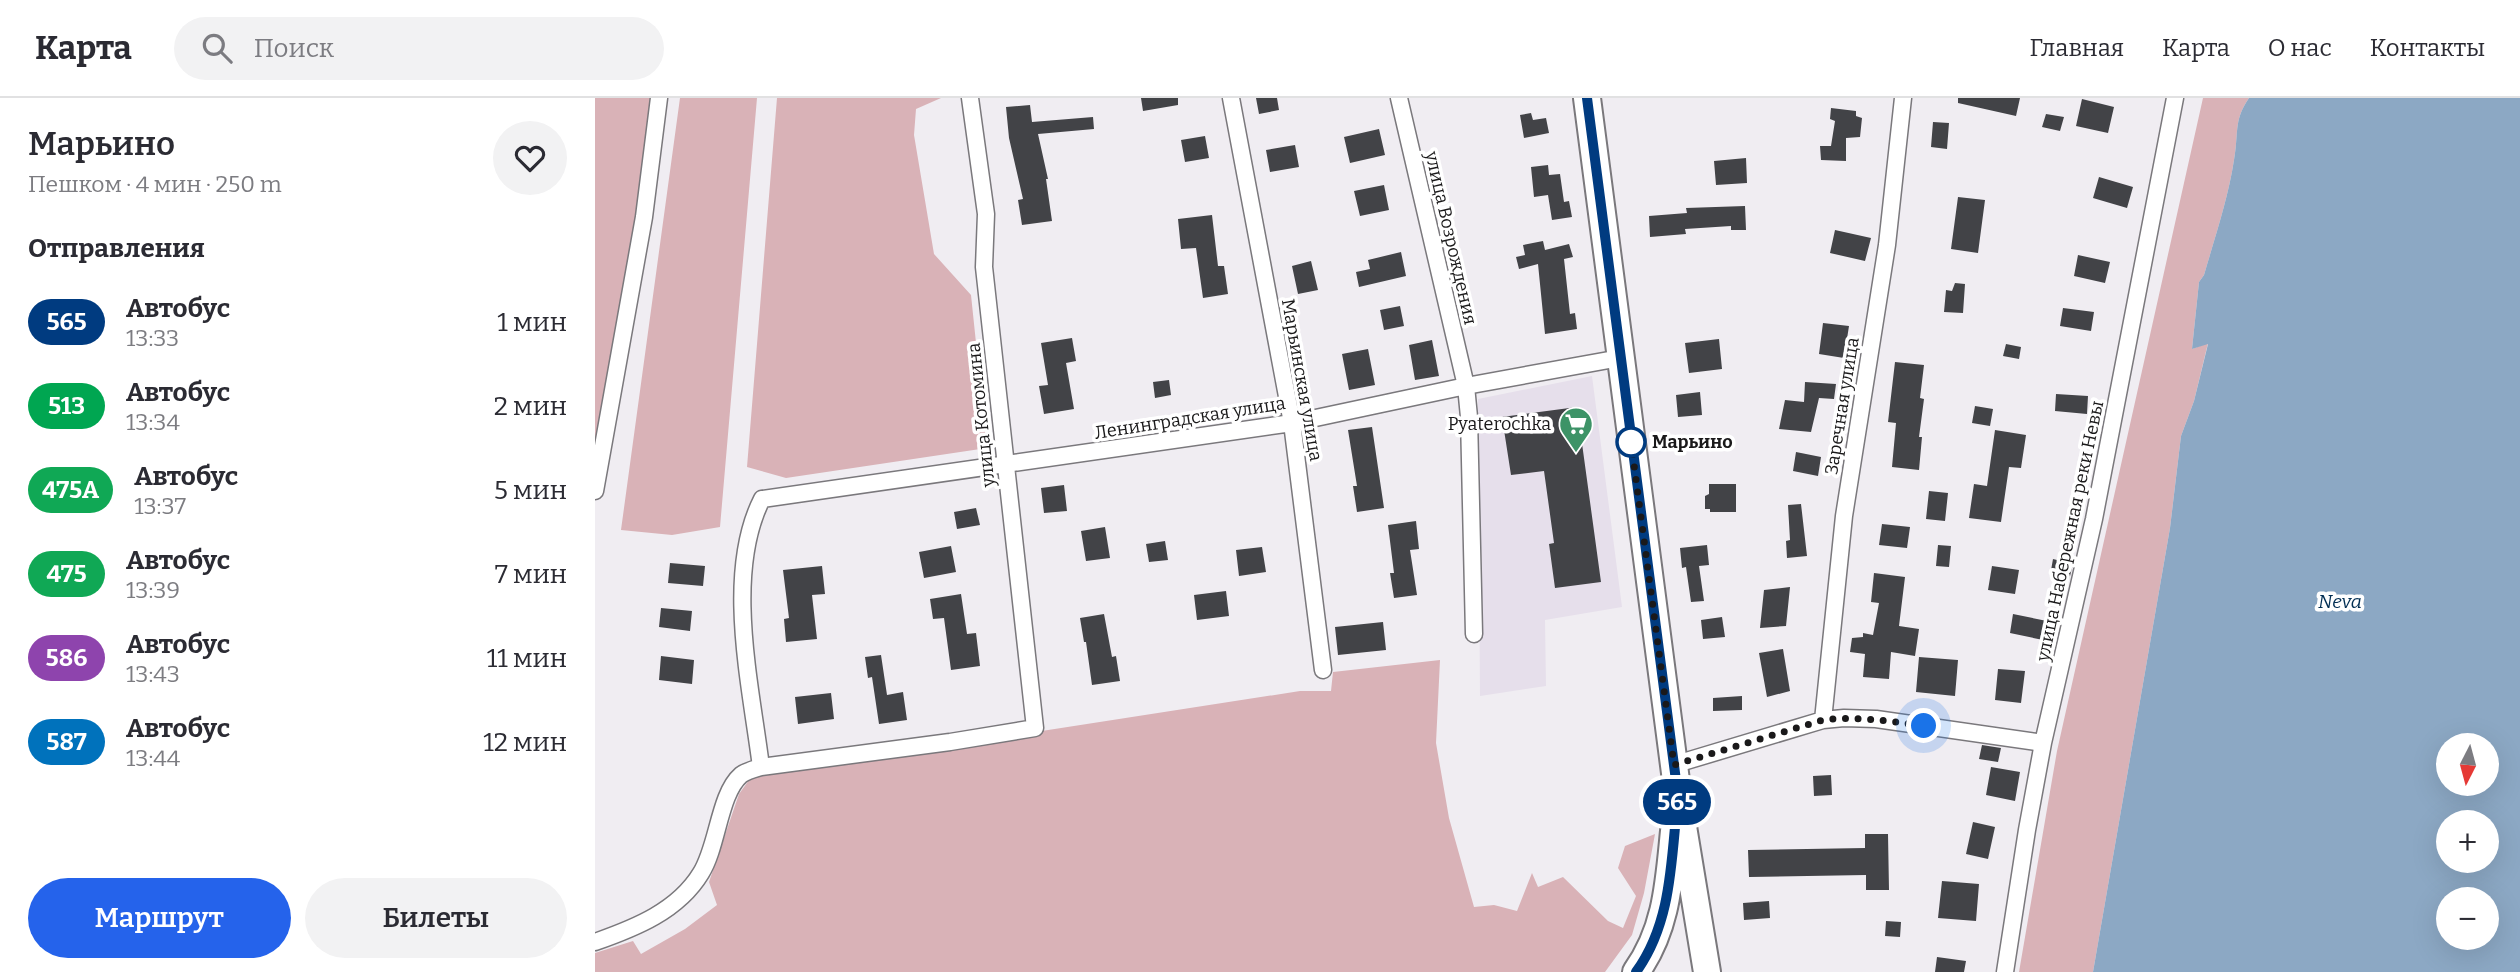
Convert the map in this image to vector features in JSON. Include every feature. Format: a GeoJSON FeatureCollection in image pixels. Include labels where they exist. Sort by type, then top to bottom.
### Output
{"type":"FeatureCollection","features":[{"type":"Feature","properties":{"kind":"main road"},"geometry":{"type":"LineString","coordinates":[[1587,98],[1678,796],[1707,972]]}},
{"type":"Feature","properties":{"kind":"main road"},"geometry":{"type":"LineString","coordinates":[[1636,972],[1660,928],[1667,900],[1678,796]]}},
{"type":"Feature","properties":{"kind":"street"},"geometry":{"type":"LineString","coordinates":[[595,491],[644,217],[659,98]]}},
{"type":"Feature","properties":{"kind":"street","name":"улица Котомина"},"geometry":{"type":"LineString","coordinates":[[761,767],[1035,728],[984,267],[986,214],[970,98]]}},
{"type":"Feature","properties":{"kind":"street","name":"Марьинская улица"},"geometry":{"type":"LineString","coordinates":[[1231,98],[1292,423],[1323,670]]}},
{"type":"Feature","properties":{"kind":"street","name":"улица Возрождения"},"geometry":{"type":"LineString","coordinates":[[1399,98],[1466,386],[1474,634]]}},
{"type":"Feature","properties":{"kind":"street","name":"Заречная улица"},"geometry":{"type":"LineString","coordinates":[[1823,720],[1844,516],[1887,245],[1903,98]]}},
{"type":"Feature","properties":{"kind":"street","name":"улица Набережная реки Невы"},"geometry":{"type":"LineString","coordinates":[[2005,972],[2043,743],[2094,519],[2175,98]]}},
{"type":"Feature","properties":{"kind":"street","name":"Ленинградская улица"},"geometry":{"type":"LineString","coordinates":[[761,767],[742,594],[751,522],[762,499],[1292,423],[1466,386],[1620,358]]}},
{"type":"Feature","properties":{"kind":"street"},"geometry":{"type":"LineString","coordinates":[[1674,765],[1823,720],[1844,718],[1876,719],[2043,743]]}},
{"type":"Feature","properties":{"kind":"street"},"geometry":{"type":"LineString","coordinates":[[595,942],[647,922],[688,891],[711,856],[730,788],[743,773],[761,767]]}},
{"type":"Feature","properties":{"kind":"shaded area"},"geometry":{"type":"Polygon","coordinates":[[[595,98],[654,98],[638,215],[595,448],[595,98]]]}},
{"type":"Feature","properties":{"kind":"shaded area"},"geometry":{"type":"Polygon","coordinates":[[[680,98],[757,98],[720,527],[672,535],[621,530],[680,98]]]}},
{"type":"Feature","properties":{"kind":"shaded area"},"geometry":{"type":"Polygon","coordinates":[[[777,98],[941,98],[916,109],[914,135],[934,254],[971,295],[987,448],[786,478],[747,467],[777,98]]]}},
{"type":"Feature","properties":{"kind":"shaded area"},"geometry":{"type":"Polygon","coordinates":[[[2203,98],[2249,98],[2239,121],[2221,218],[2204,275],[2199,282],[2192,349],[2208,343],[2194,401],[2181,436],[2170,528],[2093,972],[2019,972],[2057,751],[2203,98]]]}},
{"type":"Feature","properties":{"kind":"shaded area"},"geometry":{"type":"Polygon","coordinates":[[[1592,376],[1622,607],[1545,620],[1546,686],[1480,696],[1478,399],[1592,376]]]}},
{"type":"Feature","properties":{"kind":"shaded area"},"geometry":{"type":"Polygon","coordinates":[[[1440,660],[1436,743],[1449,818],[1474,907],[1494,905],[1517,911],[1532,873],[1538,887],[1563,877],[1608,921],[1623,928],[1636,896],[1618,868],[1625,846],[1655,834],[1644,893],[1632,935],[1605,972],[595,972],[595,953],[633,941],[641,954],[685,929],[717,905],[709,882],[739,794],[752,776],[1300,691],[1331,691],[1333,672],[1440,660]]]}},
{"type":"Feature","properties":{"kind":"water","name":"Neva"},"geometry":{"type":"Polygon","coordinates":[[[2249,98],[2520,98],[2520,972],[2093,972],[2170,528],[2181,436],[2194,401],[2208,344],[2192,349],[2199,282],[2204,275],[2225,204],[2241,114],[2249,98]]]}},
{"type":"Feature","properties":{"kind":"building"},"geometry":{"type":"Polygon","coordinates":[[[1141,98],[1178,98],[1178,105],[1143,111],[1141,98]]]}},
{"type":"Feature","properties":{"kind":"building"},"geometry":{"type":"Polygon","coordinates":[[[1256,98],[1277,98],[1279,110],[1259,114],[1256,98]]]}},
{"type":"Feature","properties":{"kind":"building"},"geometry":{"type":"Polygon","coordinates":[[[1958,98],[2020,98],[2016,116],[1958,103],[1958,98]]]}},
{"type":"Feature","properties":{"kind":"building"},"geometry":{"type":"Polygon","coordinates":[[[2082,99],[2114,107],[2108,133],[2076,126],[2082,99]]]}},
{"type":"Feature","properties":{"kind":"building"},"geometry":{"type":"Polygon","coordinates":[[[1030,105],[1032,122],[1093,117],[1094,129],[1038,134],[1048,179],[1052,221],[1022,225],[1018,200],[1023,199],[1009,138],[1006,107],[1030,105]]]}},
{"type":"Feature","properties":{"kind":"building"},"geometry":{"type":"Polygon","coordinates":[[[1831,108],[1856,111],[1856,116],[1862,118],[1860,137],[1846,138],[1846,161],[1821,160],[1820,146],[1831,146],[1835,121],[1830,119],[1831,108]]]}},
{"type":"Feature","properties":{"kind":"building"},"geometry":{"type":"Polygon","coordinates":[[[1531,113],[1533,120],[1546,118],[1549,133],[1524,138],[1520,115],[1531,113]]]}},
{"type":"Feature","properties":{"kind":"building"},"geometry":{"type":"Polygon","coordinates":[[[2046,114],[2064,117],[2060,131],[2042,127],[2046,114]]]}},
{"type":"Feature","properties":{"kind":"building"},"geometry":{"type":"Polygon","coordinates":[[[1933,122],[1949,123],[1947,149],[1931,147],[1933,122]]]}},
{"type":"Feature","properties":{"kind":"building"},"geometry":{"type":"Polygon","coordinates":[[[1379,129],[1385,155],[1350,163],[1344,137],[1379,129]]]}},
{"type":"Feature","properties":{"kind":"building"},"geometry":{"type":"Polygon","coordinates":[[[1205,136],[1209,158],[1185,162],[1181,140],[1205,136]]]}},
{"type":"Feature","properties":{"kind":"building"},"geometry":{"type":"Polygon","coordinates":[[[1295,145],[1299,167],[1270,172],[1266,150],[1295,145]]]}},
{"type":"Feature","properties":{"kind":"building"},"geometry":{"type":"Polygon","coordinates":[[[1746,158],[1747,183],[1716,185],[1714,161],[1746,158]]]}},
{"type":"Feature","properties":{"kind":"building"},"geometry":{"type":"Polygon","coordinates":[[[1548,165],[1549,175],[1560,174],[1564,202],[1569,201],[1572,217],[1552,220],[1548,195],[1534,197],[1531,167],[1548,165]]]}},
{"type":"Feature","properties":{"kind":"building"},"geometry":{"type":"Polygon","coordinates":[[[2099,177],[2133,187],[2127,208],[2093,198],[2099,177]]]}},
{"type":"Feature","properties":{"kind":"building"},"geometry":{"type":"Polygon","coordinates":[[[1384,185],[1389,210],[1360,216],[1354,191],[1384,185]]]}},
{"type":"Feature","properties":{"kind":"building"},"geometry":{"type":"Polygon","coordinates":[[[1958,197],[1985,200],[1978,253],[1951,249],[1958,197]]]}},
{"type":"Feature","properties":{"kind":"building"},"geometry":{"type":"Polygon","coordinates":[[[1745,206],[1746,230],[1731,230],[1731,226],[1685,229],[1686,234],[1650,237],[1649,216],[1687,213],[1686,208],[1745,206]]]}},
{"type":"Feature","properties":{"kind":"building"},"geometry":{"type":"Polygon","coordinates":[[[1212,215],[1218,266],[1224,266],[1228,294],[1203,298],[1196,248],[1181,249],[1178,219],[1212,215]]]}},
{"type":"Feature","properties":{"kind":"building"},"geometry":{"type":"Polygon","coordinates":[[[1835,230],[1871,238],[1865,261],[1830,253],[1835,230]]]}},
{"type":"Feature","properties":{"kind":"building"},"geometry":{"type":"Polygon","coordinates":[[[1543,241],[1545,250],[1569,244],[1573,257],[1564,259],[1570,314],[1575,313],[1577,329],[1545,334],[1538,264],[1519,269],[1516,257],[1525,255],[1523,245],[1543,241]]]}},
{"type":"Feature","properties":{"kind":"building"},"geometry":{"type":"Polygon","coordinates":[[[1401,252],[1406,276],[1359,287],[1356,272],[1370,269],[1368,260],[1401,252]]]}},
{"type":"Feature","properties":{"kind":"building"},"geometry":{"type":"Polygon","coordinates":[[[2078,255],[2110,262],[2105,283],[2074,276],[2078,255]]]}},
{"type":"Feature","properties":{"kind":"building"},"geometry":{"type":"Polygon","coordinates":[[[1311,261],[1318,290],[1298,294],[1292,266],[1311,261]]]}},
{"type":"Feature","properties":{"kind":"building"},"geometry":{"type":"Polygon","coordinates":[[[1955,283],[1965,284],[1963,313],[1944,312],[1946,290],[1952,291],[1955,283]]]}},
{"type":"Feature","properties":{"kind":"building"},"geometry":{"type":"Polygon","coordinates":[[[1400,306],[1404,326],[1384,330],[1380,310],[1400,306]]]}},
{"type":"Feature","properties":{"kind":"building"},"geometry":{"type":"Polygon","coordinates":[[[2063,308],[2094,312],[2091,331],[2060,326],[2063,308]]]}},
{"type":"Feature","properties":{"kind":"building"},"geometry":{"type":"Polygon","coordinates":[[[1823,323],[1849,326],[1844,358],[1819,354],[1823,323]]]}},
{"type":"Feature","properties":{"kind":"building"},"geometry":{"type":"Polygon","coordinates":[[[1072,338],[1076,361],[1066,363],[1074,409],[1044,414],[1039,386],[1048,385],[1041,343],[1072,338]]]}},
{"type":"Feature","properties":{"kind":"building"},"geometry":{"type":"Polygon","coordinates":[[[1719,339],[1722,369],[1689,373],[1685,343],[1719,339]]]}},
{"type":"Feature","properties":{"kind":"building"},"geometry":{"type":"Polygon","coordinates":[[[1432,340],[1439,376],[1415,380],[1409,345],[1432,340]]]}},
{"type":"Feature","properties":{"kind":"building"},"geometry":{"type":"Polygon","coordinates":[[[2006,344],[2021,347],[2019,359],[2003,356],[2006,344]]]}},
{"type":"Feature","properties":{"kind":"building"},"geometry":{"type":"Polygon","coordinates":[[[1368,349],[1375,385],[1349,390],[1342,354],[1368,349]]]}},
{"type":"Feature","properties":{"kind":"building"},"geometry":{"type":"Polygon","coordinates":[[[1895,362],[1924,365],[1920,398],[1924,399],[1919,437],[1922,437],[1919,470],[1892,467],[1896,423],[1888,422],[1895,362]]]}},
{"type":"Feature","properties":{"kind":"building"},"geometry":{"type":"Polygon","coordinates":[[[1169,380],[1171,395],[1155,398],[1153,382],[1169,380]]]}},
{"type":"Feature","properties":{"kind":"building"},"geometry":{"type":"Polygon","coordinates":[[[1805,382],[1836,384],[1834,399],[1819,398],[1811,432],[1779,429],[1785,400],[1804,402],[1805,382]]]}},
{"type":"Feature","properties":{"kind":"building"},"geometry":{"type":"Polygon","coordinates":[[[1700,392],[1702,415],[1678,417],[1676,395],[1700,392]]]}},
{"type":"Feature","properties":{"kind":"building"},"geometry":{"type":"Polygon","coordinates":[[[2056,394],[2088,396],[2087,414],[2055,411],[2056,394]]]}},
{"type":"Feature","properties":{"kind":"building"},"geometry":{"type":"Polygon","coordinates":[[[1975,406],[1993,409],[1990,426],[1972,423],[1975,406]]]}},
{"type":"Feature","properties":{"kind":"building"},"geometry":{"type":"Polygon","coordinates":[[[1577,407],[1601,582],[1555,588],[1549,544],[1554,543],[1544,471],[1511,475],[1502,417],[1577,407]]]}},
{"type":"Feature","properties":{"kind":"building"},"geometry":{"type":"Polygon","coordinates":[[[1372,427],[1384,508],[1357,512],[1353,486],[1357,486],[1348,430],[1372,427]]]}},
{"type":"Feature","properties":{"kind":"building"},"geometry":{"type":"Polygon","coordinates":[[[1995,430],[2026,435],[2021,468],[2009,467],[2001,522],[1969,518],[1974,484],[1987,486],[1995,430]]]}},
{"type":"Feature","properties":{"kind":"building"},"geometry":{"type":"Polygon","coordinates":[[[1796,452],[1821,457],[1818,476],[1793,471],[1796,452]]]}},
{"type":"Feature","properties":{"kind":"building"},"geometry":{"type":"Polygon","coordinates":[[[1709,484],[1736,484],[1736,512],[1710,512],[1710,509],[1705,509],[1709,484]]]}},
{"type":"Feature","properties":{"kind":"building"},"geometry":{"type":"Polygon","coordinates":[[[1064,485],[1067,511],[1044,513],[1041,488],[1064,485]]]}},
{"type":"Feature","properties":{"kind":"building"},"geometry":{"type":"Polygon","coordinates":[[[1929,491],[1948,493],[1945,521],[1926,519],[1929,491]]]}},
{"type":"Feature","properties":{"kind":"building"},"geometry":{"type":"Polygon","coordinates":[[[1801,504],[1807,556],[1787,558],[1786,541],[1790,540],[1788,505],[1801,504]]]}},
{"type":"Feature","properties":{"kind":"building"},"geometry":{"type":"Polygon","coordinates":[[[976,508],[980,525],[957,529],[954,512],[976,508]]]}},
{"type":"Feature","properties":{"kind":"building"},"geometry":{"type":"Polygon","coordinates":[[[1416,521],[1419,549],[1410,550],[1417,595],[1394,598],[1388,525],[1416,521]]]}},
{"type":"Feature","properties":{"kind":"building"},"geometry":{"type":"Polygon","coordinates":[[[1882,524],[1910,527],[1907,548],[1879,545],[1882,524]]]}},
{"type":"Feature","properties":{"kind":"building"},"geometry":{"type":"Polygon","coordinates":[[[1105,527],[1110,558],[1086,561],[1081,531],[1105,527]]]}},
{"type":"Feature","properties":{"kind":"building"},"geometry":{"type":"Polygon","coordinates":[[[1165,541],[1168,560],[1149,562],[1146,544],[1165,541]]]}},
{"type":"Feature","properties":{"kind":"building"},"geometry":{"type":"Polygon","coordinates":[[[1707,545],[1709,565],[1699,566],[1704,601],[1691,602],[1680,548],[1707,545]]]}},
{"type":"Feature","properties":{"kind":"building"},"geometry":{"type":"Polygon","coordinates":[[[1938,545],[1951,546],[1949,567],[1936,566],[1938,545]]]}},
{"type":"Feature","properties":{"kind":"building"},"geometry":{"type":"Polygon","coordinates":[[[951,546],[956,572],[924,578],[919,552],[951,546]]]}},
{"type":"Feature","properties":{"kind":"building"},"geometry":{"type":"Polygon","coordinates":[[[1262,547],[1266,572],[1239,576],[1236,550],[1262,547]]]}},
{"type":"Feature","properties":{"kind":"building"},"geometry":{"type":"Polygon","coordinates":[[[2053,559],[2073,564],[2069,580],[2050,576],[2053,559]]]}},
{"type":"Feature","properties":{"kind":"building"},"geometry":{"type":"Polygon","coordinates":[[[670,563],[705,566],[703,586],[668,583],[670,563]]]}},
{"type":"Feature","properties":{"kind":"building"},"geometry":{"type":"Polygon","coordinates":[[[822,566],[825,594],[812,595],[817,639],[786,642],[784,619],[789,618],[783,570],[822,566]]]}},
{"type":"Feature","properties":{"kind":"building"},"geometry":{"type":"Polygon","coordinates":[[[1992,566],[2019,570],[2015,594],[1988,590],[1992,566]]]}},
{"type":"Feature","properties":{"kind":"building"},"geometry":{"type":"Polygon","coordinates":[[[1874,573],[1905,577],[1899,626],[1919,629],[1915,656],[1891,652],[1889,679],[1863,677],[1865,654],[1850,652],[1852,638],[1863,637],[1863,633],[1873,635],[1879,603],[1871,602],[1874,573]]]}},
{"type":"Feature","properties":{"kind":"building"},"geometry":{"type":"Polygon","coordinates":[[[1790,587],[1786,626],[1760,628],[1764,590],[1790,587]]]}},
{"type":"Feature","properties":{"kind":"building"},"geometry":{"type":"Polygon","coordinates":[[[1226,591],[1229,616],[1197,620],[1194,595],[1226,591]]]}},
{"type":"Feature","properties":{"kind":"building"},"geometry":{"type":"Polygon","coordinates":[[[961,594],[967,634],[976,633],[980,666],[951,670],[944,618],[933,619],[930,599],[961,594]]]}},
{"type":"Feature","properties":{"kind":"building"},"geometry":{"type":"Polygon","coordinates":[[[661,608],[692,611],[690,631],[659,627],[661,608]]]}},
{"type":"Feature","properties":{"kind":"building"},"geometry":{"type":"Polygon","coordinates":[[[1104,614],[1112,657],[1116,656],[1120,681],[1092,685],[1080,618],[1104,614]]]}},
{"type":"Feature","properties":{"kind":"building"},"geometry":{"type":"Polygon","coordinates":[[[2013,614],[2047,621],[2043,640],[2010,633],[2013,614]]]}},
{"type":"Feature","properties":{"kind":"building"},"geometry":{"type":"Polygon","coordinates":[[[1722,617],[1725,637],[1703,639],[1701,620],[1722,617]]]}},
{"type":"Feature","properties":{"kind":"building"},"geometry":{"type":"Polygon","coordinates":[[[1383,622],[1386,650],[1338,655],[1335,627],[1383,622]]]}},
{"type":"Feature","properties":{"kind":"building"},"geometry":{"type":"Polygon","coordinates":[[[1783,649],[1790,691],[1767,697],[1759,653],[1783,649]]]}},
{"type":"Feature","properties":{"kind":"building"},"geometry":{"type":"Polygon","coordinates":[[[881,655],[887,695],[903,692],[907,720],[879,724],[872,677],[868,678],[865,657],[881,655]]]}},
{"type":"Feature","properties":{"kind":"building"},"geometry":{"type":"Polygon","coordinates":[[[661,656],[694,660],[692,684],[659,680],[661,656]]]}},
{"type":"Feature","properties":{"kind":"building"},"geometry":{"type":"Polygon","coordinates":[[[1919,657],[1958,660],[1955,696],[1916,692],[1919,657]]]}},
{"type":"Feature","properties":{"kind":"building"},"geometry":{"type":"Polygon","coordinates":[[[1998,669],[2025,671],[2021,703],[1995,700],[1998,669]]]}},
{"type":"Feature","properties":{"kind":"building"},"geometry":{"type":"Polygon","coordinates":[[[831,693],[834,719],[798,724],[795,697],[831,693]]]}},
{"type":"Feature","properties":{"kind":"building"},"geometry":{"type":"Polygon","coordinates":[[[1742,696],[1742,710],[1713,711],[1713,698],[1742,696]]]}},
{"type":"Feature","properties":{"kind":"building"},"geometry":{"type":"Polygon","coordinates":[[[1982,745],[2001,748],[1998,762],[1979,759],[1982,745]]]}},
{"type":"Feature","properties":{"kind":"building"},"geometry":{"type":"Polygon","coordinates":[[[1991,767],[2020,772],[2015,801],[1986,795],[1991,767]]]}},
{"type":"Feature","properties":{"kind":"building"},"geometry":{"type":"Polygon","coordinates":[[[1831,775],[1832,795],[1814,796],[1813,776],[1831,775]]]}},
{"type":"Feature","properties":{"kind":"building"},"geometry":{"type":"Polygon","coordinates":[[[1973,822],[1995,827],[1988,859],[1966,854],[1973,822]]]}},
{"type":"Feature","properties":{"kind":"building"},"geometry":{"type":"Polygon","coordinates":[[[1865,834],[1888,834],[1889,890],[1866,890],[1866,875],[1749,877],[1748,850],[1865,848],[1865,834]]]}},
{"type":"Feature","properties":{"kind":"building"},"geometry":{"type":"Polygon","coordinates":[[[1942,881],[1979,884],[1976,921],[1938,918],[1942,881]]]}},
{"type":"Feature","properties":{"kind":"building"},"geometry":{"type":"Polygon","coordinates":[[[1769,901],[1770,918],[1744,920],[1743,903],[1769,901]]]}},
{"type":"Feature","properties":{"kind":"building"},"geometry":{"type":"Polygon","coordinates":[[[1886,921],[1901,922],[1900,937],[1885,936],[1886,921]]]}},
{"type":"Feature","properties":{"kind":"building"},"geometry":{"type":"Polygon","coordinates":[[[1937,957],[1966,961],[1964,972],[1935,972],[1937,957]]]}},
{"type":"Feature","properties":{"kind":"bus line","name":"565"},"geometry":{"type":"LineString","coordinates":[[1587,98],[1678,796],[1667,900],[1660,928],[1636,972]]}},
{"type":"Feature","properties":{"kind":"place","name":"Марьино"},"geometry":{"type":"Point","coordinates":[1631,442]}},
{"type":"Feature","properties":{"kind":"place","name":"Pyaterochka"},"geometry":{"type":"Point","coordinates":[1576,454]}},
{"type":"Feature","properties":{"kind":"route"},"geometry":{"type":"LineString","coordinates":[[1631,442],[1674,765],[1823,720],[1876,719],[1924,726]]}}]}
